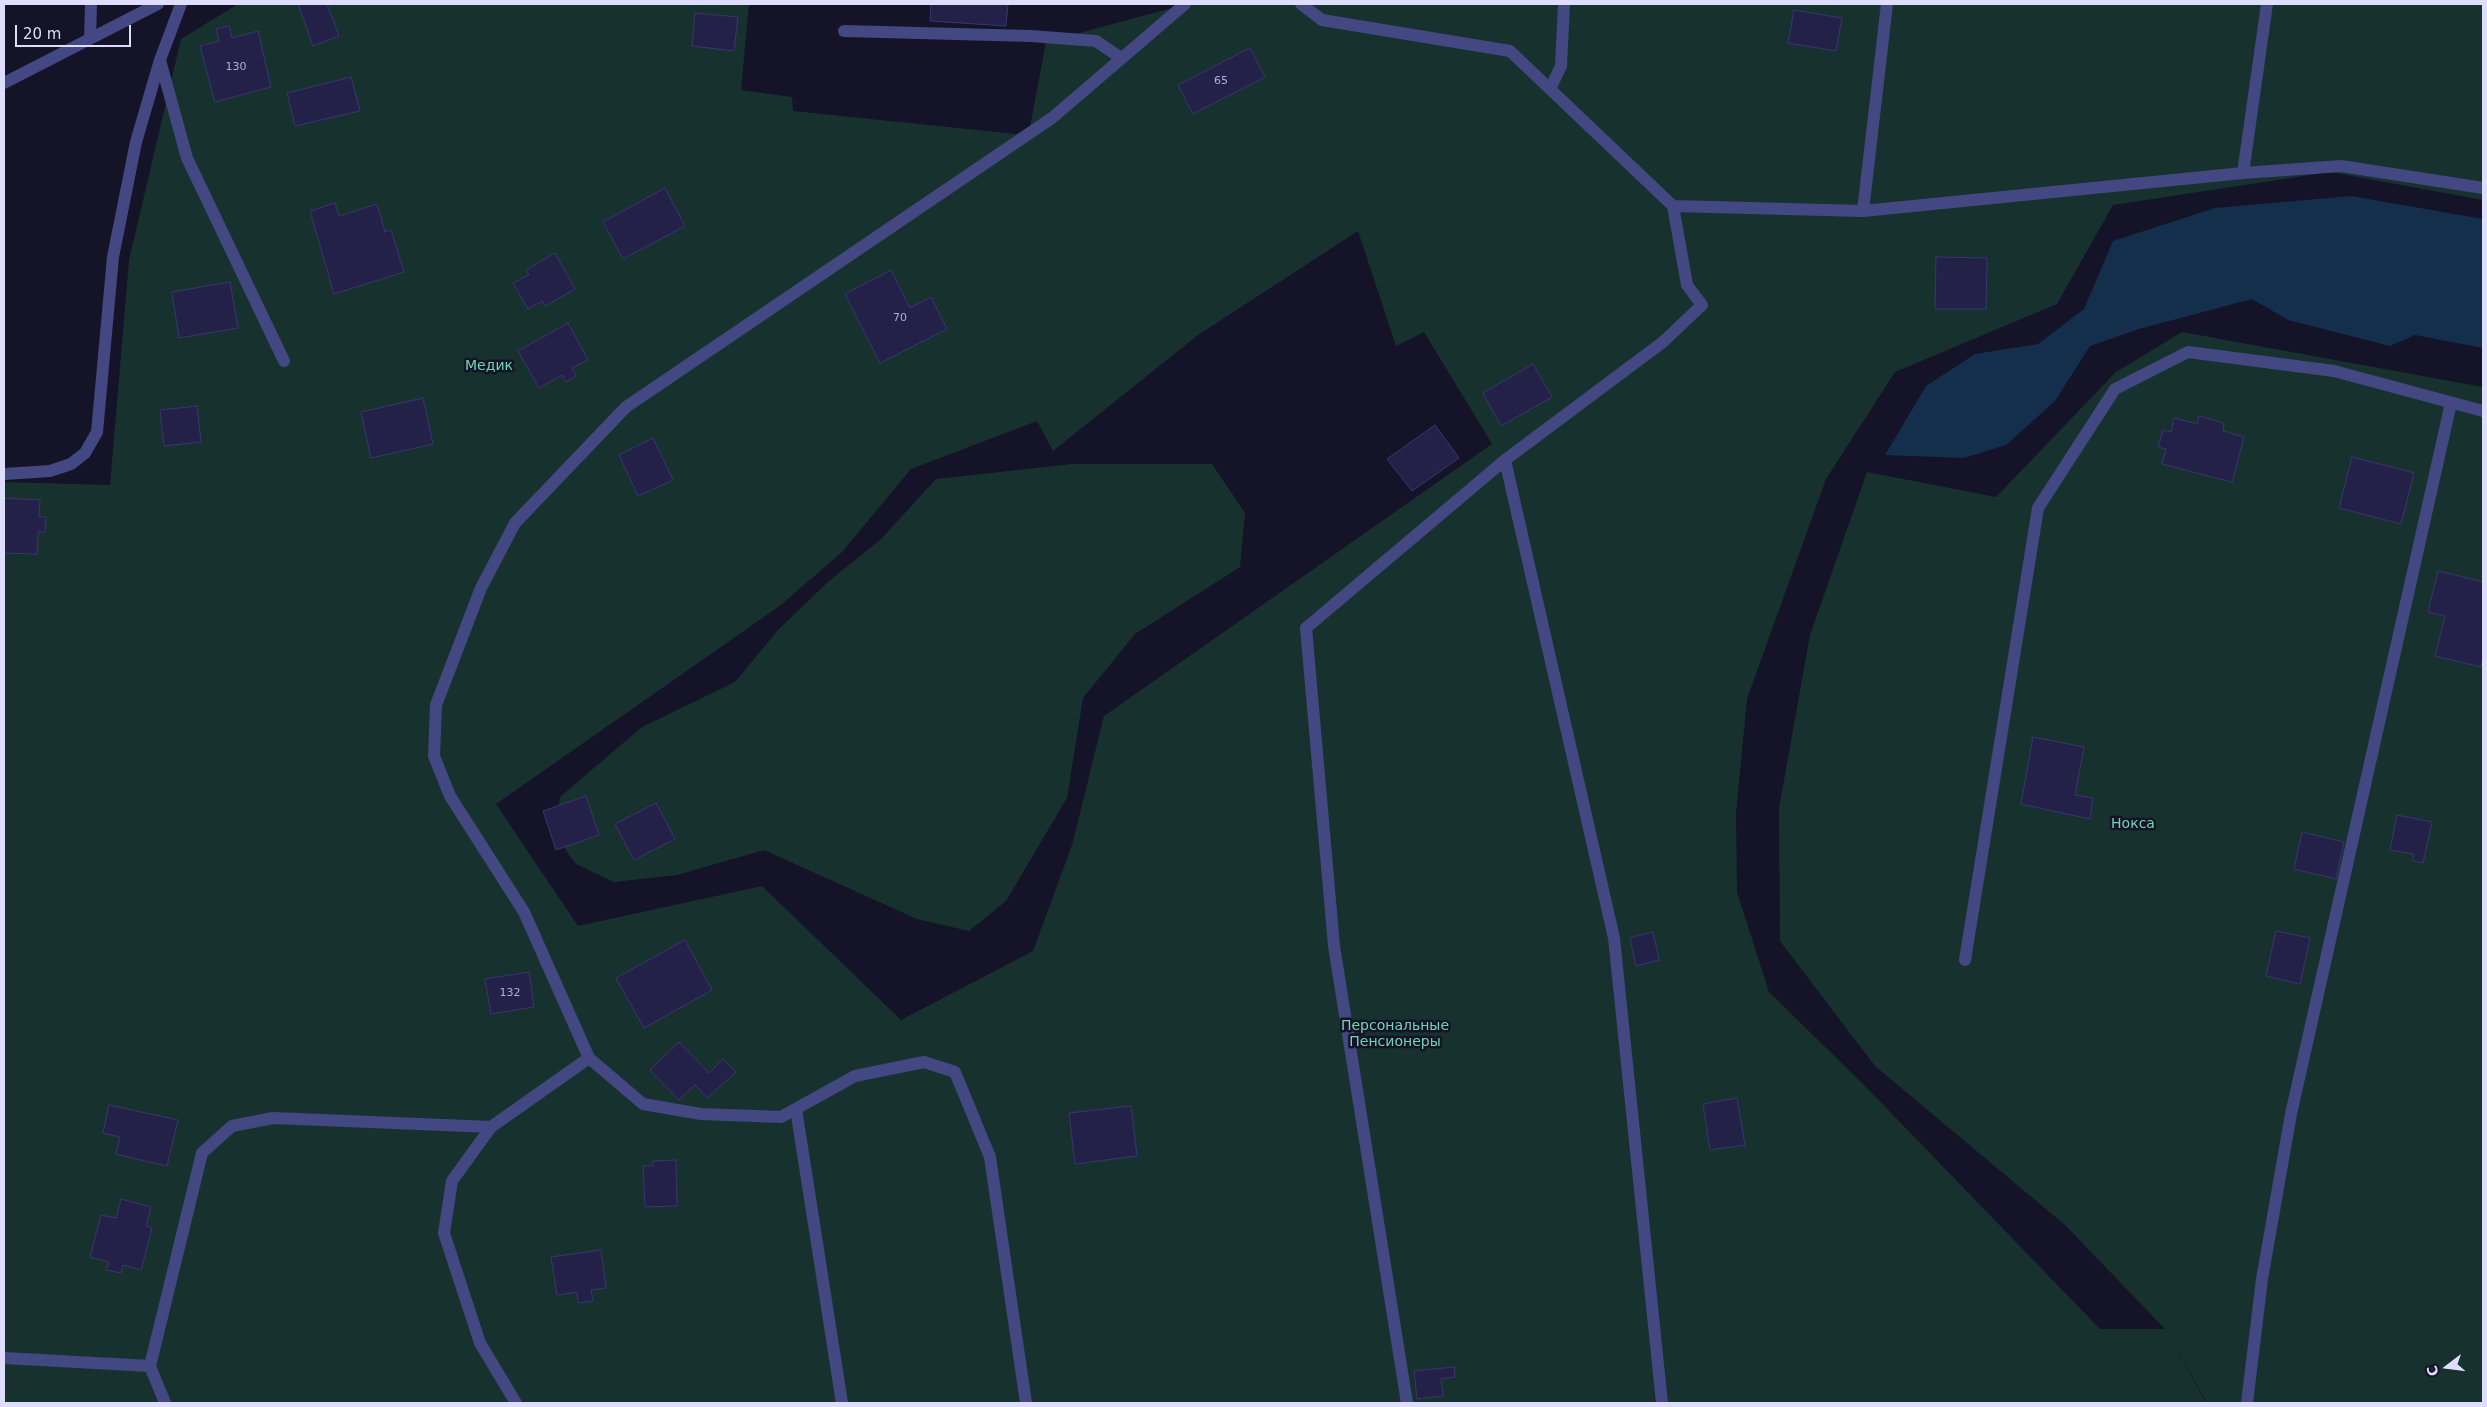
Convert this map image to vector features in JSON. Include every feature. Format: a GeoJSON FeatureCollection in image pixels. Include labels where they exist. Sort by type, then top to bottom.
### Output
{"type":"FeatureCollection","features":[{"type":"Feature","properties":{"kind":"lane"},"geometry":{"type":"LineString","coordinates":[[90,39],[91,4]]}},
{"type":"Feature","properties":{"kind":"lane"},"geometry":{"type":"LineString","coordinates":[[4,83],[158,4]]}},
{"type":"Feature","properties":{"kind":"lane"},"geometry":{"type":"LineString","coordinates":[[4,474],[50,471],[71,464],[85,453],[97,432],[113,258],[136,142],[160,60],[181,4]]}},
{"type":"Feature","properties":{"kind":"lane"},"geometry":{"type":"LineString","coordinates":[[1026,1403],[990,1157],[956,1072],[924,1062],[855,1076],[781,1117],[701,1114],[643,1104],[589,1058],[524,912],[450,796],[434,756],[436,705],[481,588],[515,523],[626,407],[1052,118],[1184,4]]}},
{"type":"Feature","properties":{"kind":"lane"},"geometry":{"type":"LineString","coordinates":[[1301,4],[1322,20],[1510,51],[1673,206],[1687,285],[1702,305],[1663,342],[1505,460],[1306,628],[1334,946],[1407,1403]]}},
{"type":"Feature","properties":{"kind":"lane"},"geometry":{"type":"LineString","coordinates":[[1550,89],[1561,66],[1564,4]]}},
{"type":"Feature","properties":{"kind":"lane"},"geometry":{"type":"LineString","coordinates":[[1863,211],[1887,4]]}},
{"type":"Feature","properties":{"kind":"lane"},"geometry":{"type":"LineString","coordinates":[[2243,173],[2267,4]]}},
{"type":"Feature","properties":{"kind":"lane"},"geometry":{"type":"LineString","coordinates":[[844,31],[1031,36],[1096,40],[1121,58]]}},
{"type":"Feature","properties":{"kind":"lane"},"geometry":{"type":"LineString","coordinates":[[160,60],[187,158],[284,361]]}},
{"type":"Feature","properties":{"kind":"lane"},"geometry":{"type":"LineString","coordinates":[[1673,206],[1863,211],[2243,173],[2341,166],[2483,188]]}},
{"type":"Feature","properties":{"kind":"lane"},"geometry":{"type":"LineString","coordinates":[[1965,960],[2038,508],[2115,389],[2188,352],[2334,371],[2483,411]]}},
{"type":"Feature","properties":{"kind":"lane"},"geometry":{"type":"LineString","coordinates":[[2247,1403],[2262,1279],[2291,1114],[2451,403]]}},
{"type":"Feature","properties":{"kind":"lane"},"geometry":{"type":"LineString","coordinates":[[1505,460],[1614,938],[1662,1403]]}},
{"type":"Feature","properties":{"kind":"lane"},"geometry":{"type":"LineString","coordinates":[[516,1403],[480,1342],[444,1233],[452,1181],[491,1127],[589,1058]]}},
{"type":"Feature","properties":{"kind":"lane"},"geometry":{"type":"LineString","coordinates":[[796,1109],[842,1403]]}},
{"type":"Feature","properties":{"kind":"lane"},"geometry":{"type":"LineString","coordinates":[[165,1403],[150,1366],[202,1153],[232,1126],[273,1118],[491,1127]]}},
{"type":"Feature","properties":{"kind":"lane"},"geometry":{"type":"LineString","coordinates":[[4,1358],[150,1366]]}},
{"type":"Feature","properties":{"kind":"green space"},"geometry":{"type":"Polygon","coordinates":[[[238,4],[749,4],[741,90],[792,97],[793,111],[1016,134],[1030,127],[1046,42],[1187,4],[2483,4],[2483,200],[2330,172],[2113,205],[2057,304],[1895,372],[1826,479],[1747,699],[1736,813],[1737,892],[1769,992],[1865,1086],[2100,1329],[2165,1329],[2065,1225],[1875,1066],[1780,941],[1779,808],[1810,635],[1867,472],[1996,497],[2116,372],[2182,332],[2483,387],[2483,1403],[2207,1403],[2167,1331],[2206,1403],[4,1403],[4,482],[110,485],[129,260],[181,39],[238,4]],[[1358,231],[1198,335],[1053,451],[1037,421],[911,469],[842,552],[781,605],[496,804],[578,926],[762,886],[901,1020],[1033,951],[1072,845],[1104,716],[1492,444],[1424,332],[1396,346],[1358,231]]]}},
{"type":"Feature","properties":{"kind":"green space"},"geometry":{"type":"Polygon","coordinates":[[[1072,464],[1212,464],[1245,513],[1240,567],[1135,634],[1083,698],[1067,798],[1006,901],[969,931],[917,919],[764,850],[677,875],[614,882],[576,864],[552,826],[561,796],[642,727],[735,682],[778,630],[829,581],[881,539],[936,479],[1072,464]]]}},
{"type":"Feature","properties":{"kind":"water"},"geometry":{"type":"Polygon","coordinates":[[[2351,196],[2483,219],[2483,348],[2415,335],[2390,346],[2288,320],[2252,299],[2139,329],[2090,346],[2055,401],[2006,445],[1964,458],[1885,455],[1926,386],[1975,354],[2038,344],[2084,309],[2113,241],[2215,208],[2351,196]]]}},
{"type":"Feature","properties":{"kind":"building"},"geometry":{"type":"Polygon","coordinates":[[[298,4],[327,4],[339,36],[313,46],[298,4]]]}},
{"type":"Feature","properties":{"kind":"building"},"geometry":{"type":"Polygon","coordinates":[[[931,4],[1008,4],[1006,26],[930,21],[931,4]]]}},
{"type":"Feature","properties":{"kind":"building"},"geometry":{"type":"Polygon","coordinates":[[[1794,10],[1842,18],[1836,51],[1788,43],[1794,10]]]}},
{"type":"Feature","properties":{"kind":"building"},"geometry":{"type":"Polygon","coordinates":[[[695,13],[738,17],[734,51],[692,46],[695,13]]]}},
{"type":"Feature","properties":{"kind":"building"},"geometry":{"type":"Polygon","coordinates":[[[229,26],[232,38],[258,31],[271,87],[215,102],[200,46],[219,41],[216,29],[229,26]]]}},
{"type":"Feature","properties":{"kind":"building"},"geometry":{"type":"Polygon","coordinates":[[[1250,48],[1265,77],[1193,114],[1178,85],[1250,48]]]}},
{"type":"Feature","properties":{"kind":"building"},"geometry":{"type":"Polygon","coordinates":[[[351,77],[360,111],[295,126],[287,93],[351,77]]]}},
{"type":"Feature","properties":{"kind":"building"},"geometry":{"type":"Polygon","coordinates":[[[665,188],[685,226],[623,259],[603,222],[665,188]]]}},
{"type":"Feature","properties":{"kind":"building"},"geometry":{"type":"Polygon","coordinates":[[[335,203],[339,216],[377,204],[385,232],[391,230],[404,272],[334,294],[310,211],[335,203]]]}},
{"type":"Feature","properties":{"kind":"building"},"geometry":{"type":"Polygon","coordinates":[[[555,253],[575,289],[545,306],[542,301],[528,309],[513,283],[529,275],[526,270],[555,253]]]}},
{"type":"Feature","properties":{"kind":"building"},"geometry":{"type":"Polygon","coordinates":[[[1936,257],[1987,258],[1986,309],[1935,309],[1936,257]]]}},
{"type":"Feature","properties":{"kind":"building"},"geometry":{"type":"Polygon","coordinates":[[[891,270],[910,308],[931,297],[947,329],[880,363],[845,294],[891,270]]]}},
{"type":"Feature","properties":{"kind":"building"},"geometry":{"type":"Polygon","coordinates":[[[230,282],[238,328],[179,338],[172,292],[230,282]]]}},
{"type":"Feature","properties":{"kind":"building"},"geometry":{"type":"Polygon","coordinates":[[[568,323],[588,360],[572,368],[576,376],[566,382],[562,375],[539,388],[518,351],[568,323]]]}},
{"type":"Feature","properties":{"kind":"building"},"geometry":{"type":"Polygon","coordinates":[[[1533,364],[1552,397],[1501,426],[1483,393],[1533,364]]]}},
{"type":"Feature","properties":{"kind":"building"},"geometry":{"type":"Polygon","coordinates":[[[423,398],[433,444],[371,458],[361,412],[423,398]]]}},
{"type":"Feature","properties":{"kind":"building"},"geometry":{"type":"Polygon","coordinates":[[[197,406],[201,442],[164,446],[160,410],[197,406]]]}},
{"type":"Feature","properties":{"kind":"building"},"geometry":{"type":"Polygon","coordinates":[[[2199,416],[2224,423],[2223,431],[2244,437],[2232,482],[2162,464],[2166,449],[2158,447],[2163,430],[2171,432],[2174,418],[2197,424],[2199,416]]]}},
{"type":"Feature","properties":{"kind":"building"},"geometry":{"type":"Polygon","coordinates":[[[1435,425],[1459,458],[1412,491],[1387,459],[1435,425]]]}},
{"type":"Feature","properties":{"kind":"building"},"geometry":{"type":"Polygon","coordinates":[[[653,438],[673,480],[638,496],[619,455],[653,438]]]}},
{"type":"Feature","properties":{"kind":"building"},"geometry":{"type":"Polygon","coordinates":[[[2352,457],[2414,473],[2401,524],[2339,508],[2352,457]]]}},
{"type":"Feature","properties":{"kind":"building"},"geometry":{"type":"Polygon","coordinates":[[[4,498],[40,500],[39,517],[46,517],[45,532],[38,532],[37,554],[4,553],[4,498]]]}},
{"type":"Feature","properties":{"kind":"building"},"geometry":{"type":"Polygon","coordinates":[[[2438,571],[2483,582],[2483,657],[2481,667],[2435,656],[2445,616],[2428,612],[2438,571]]]}},
{"type":"Feature","properties":{"kind":"building"},"geometry":{"type":"Polygon","coordinates":[[[2033,737],[2084,747],[2075,795],[2093,798],[2090,819],[2021,804],[2033,737]]]}},
{"type":"Feature","properties":{"kind":"building"},"geometry":{"type":"Polygon","coordinates":[[[586,796],[599,835],[556,850],[543,811],[586,796]]]}},
{"type":"Feature","properties":{"kind":"building"},"geometry":{"type":"Polygon","coordinates":[[[656,803],[675,839],[634,860],[615,824],[656,803]]]}},
{"type":"Feature","properties":{"kind":"building"},"geometry":{"type":"Polygon","coordinates":[[[2397,815],[2432,822],[2423,863],[2413,861],[2414,854],[2390,850],[2397,815]]]}},
{"type":"Feature","properties":{"kind":"building"},"geometry":{"type":"Polygon","coordinates":[[[2302,832],[2344,842],[2336,879],[2294,869],[2302,832]]]}},
{"type":"Feature","properties":{"kind":"building"},"geometry":{"type":"Polygon","coordinates":[[[2276,931],[2310,938],[2300,984],[2266,976],[2276,931]]]}},
{"type":"Feature","properties":{"kind":"building"},"geometry":{"type":"Polygon","coordinates":[[[1653,932],[1659,960],[1636,966],[1630,938],[1653,932]]]}},
{"type":"Feature","properties":{"kind":"building"},"geometry":{"type":"Polygon","coordinates":[[[685,940],[712,990],[644,1028],[616,978],[685,940]]]}},
{"type":"Feature","properties":{"kind":"building"},"geometry":{"type":"Polygon","coordinates":[[[529,972],[534,1007],[491,1014],[485,979],[529,972]]]}},
{"type":"Feature","properties":{"kind":"building"},"geometry":{"type":"Polygon","coordinates":[[[679,1042],[709,1073],[723,1059],[736,1072],[707,1098],[695,1085],[679,1100],[650,1070],[679,1042]]]}},
{"type":"Feature","properties":{"kind":"building"},"geometry":{"type":"Polygon","coordinates":[[[1737,1098],[1745,1145],[1710,1150],[1703,1104],[1737,1098]]]}},
{"type":"Feature","properties":{"kind":"building"},"geometry":{"type":"Polygon","coordinates":[[[109,1105],[178,1120],[167,1166],[116,1154],[120,1137],[103,1133],[109,1105]]]}},
{"type":"Feature","properties":{"kind":"building"},"geometry":{"type":"Polygon","coordinates":[[[1131,1106],[1137,1156],[1075,1164],[1069,1113],[1131,1106]]]}},
{"type":"Feature","properties":{"kind":"building"},"geometry":{"type":"Polygon","coordinates":[[[676,1160],[677,1206],[645,1207],[643,1166],[653,1166],[653,1161],[676,1160]]]}},
{"type":"Feature","properties":{"kind":"building"},"geometry":{"type":"Polygon","coordinates":[[[121,1199],[151,1207],[146,1226],[152,1228],[141,1270],[123,1265],[121,1273],[106,1270],[109,1262],[90,1257],[101,1215],[116,1218],[121,1199]]]}},
{"type":"Feature","properties":{"kind":"building"},"geometry":{"type":"Polygon","coordinates":[[[601,1250],[606,1288],[591,1290],[593,1301],[578,1303],[577,1292],[557,1295],[551,1257],[601,1250]]]}},
{"type":"Feature","properties":{"kind":"building"},"geometry":{"type":"Polygon","coordinates":[[[1454,1367],[1455,1377],[1441,1379],[1443,1396],[1417,1399],[1414,1371],[1454,1367]]]}},
{"type":"Feature","properties":{"kind":"park label","name":"Медик"},"geometry":{"type":"Point","coordinates":[489,366]}},
{"type":"Feature","properties":{"kind":"park label","name":"Нокса"},"geometry":{"type":"Point","coordinates":[2133,824]}},
{"type":"Feature","properties":{"kind":"park label","name":"Персональные Пенсионеры"},"geometry":{"type":"Point","coordinates":[1395,1034]}}]}
